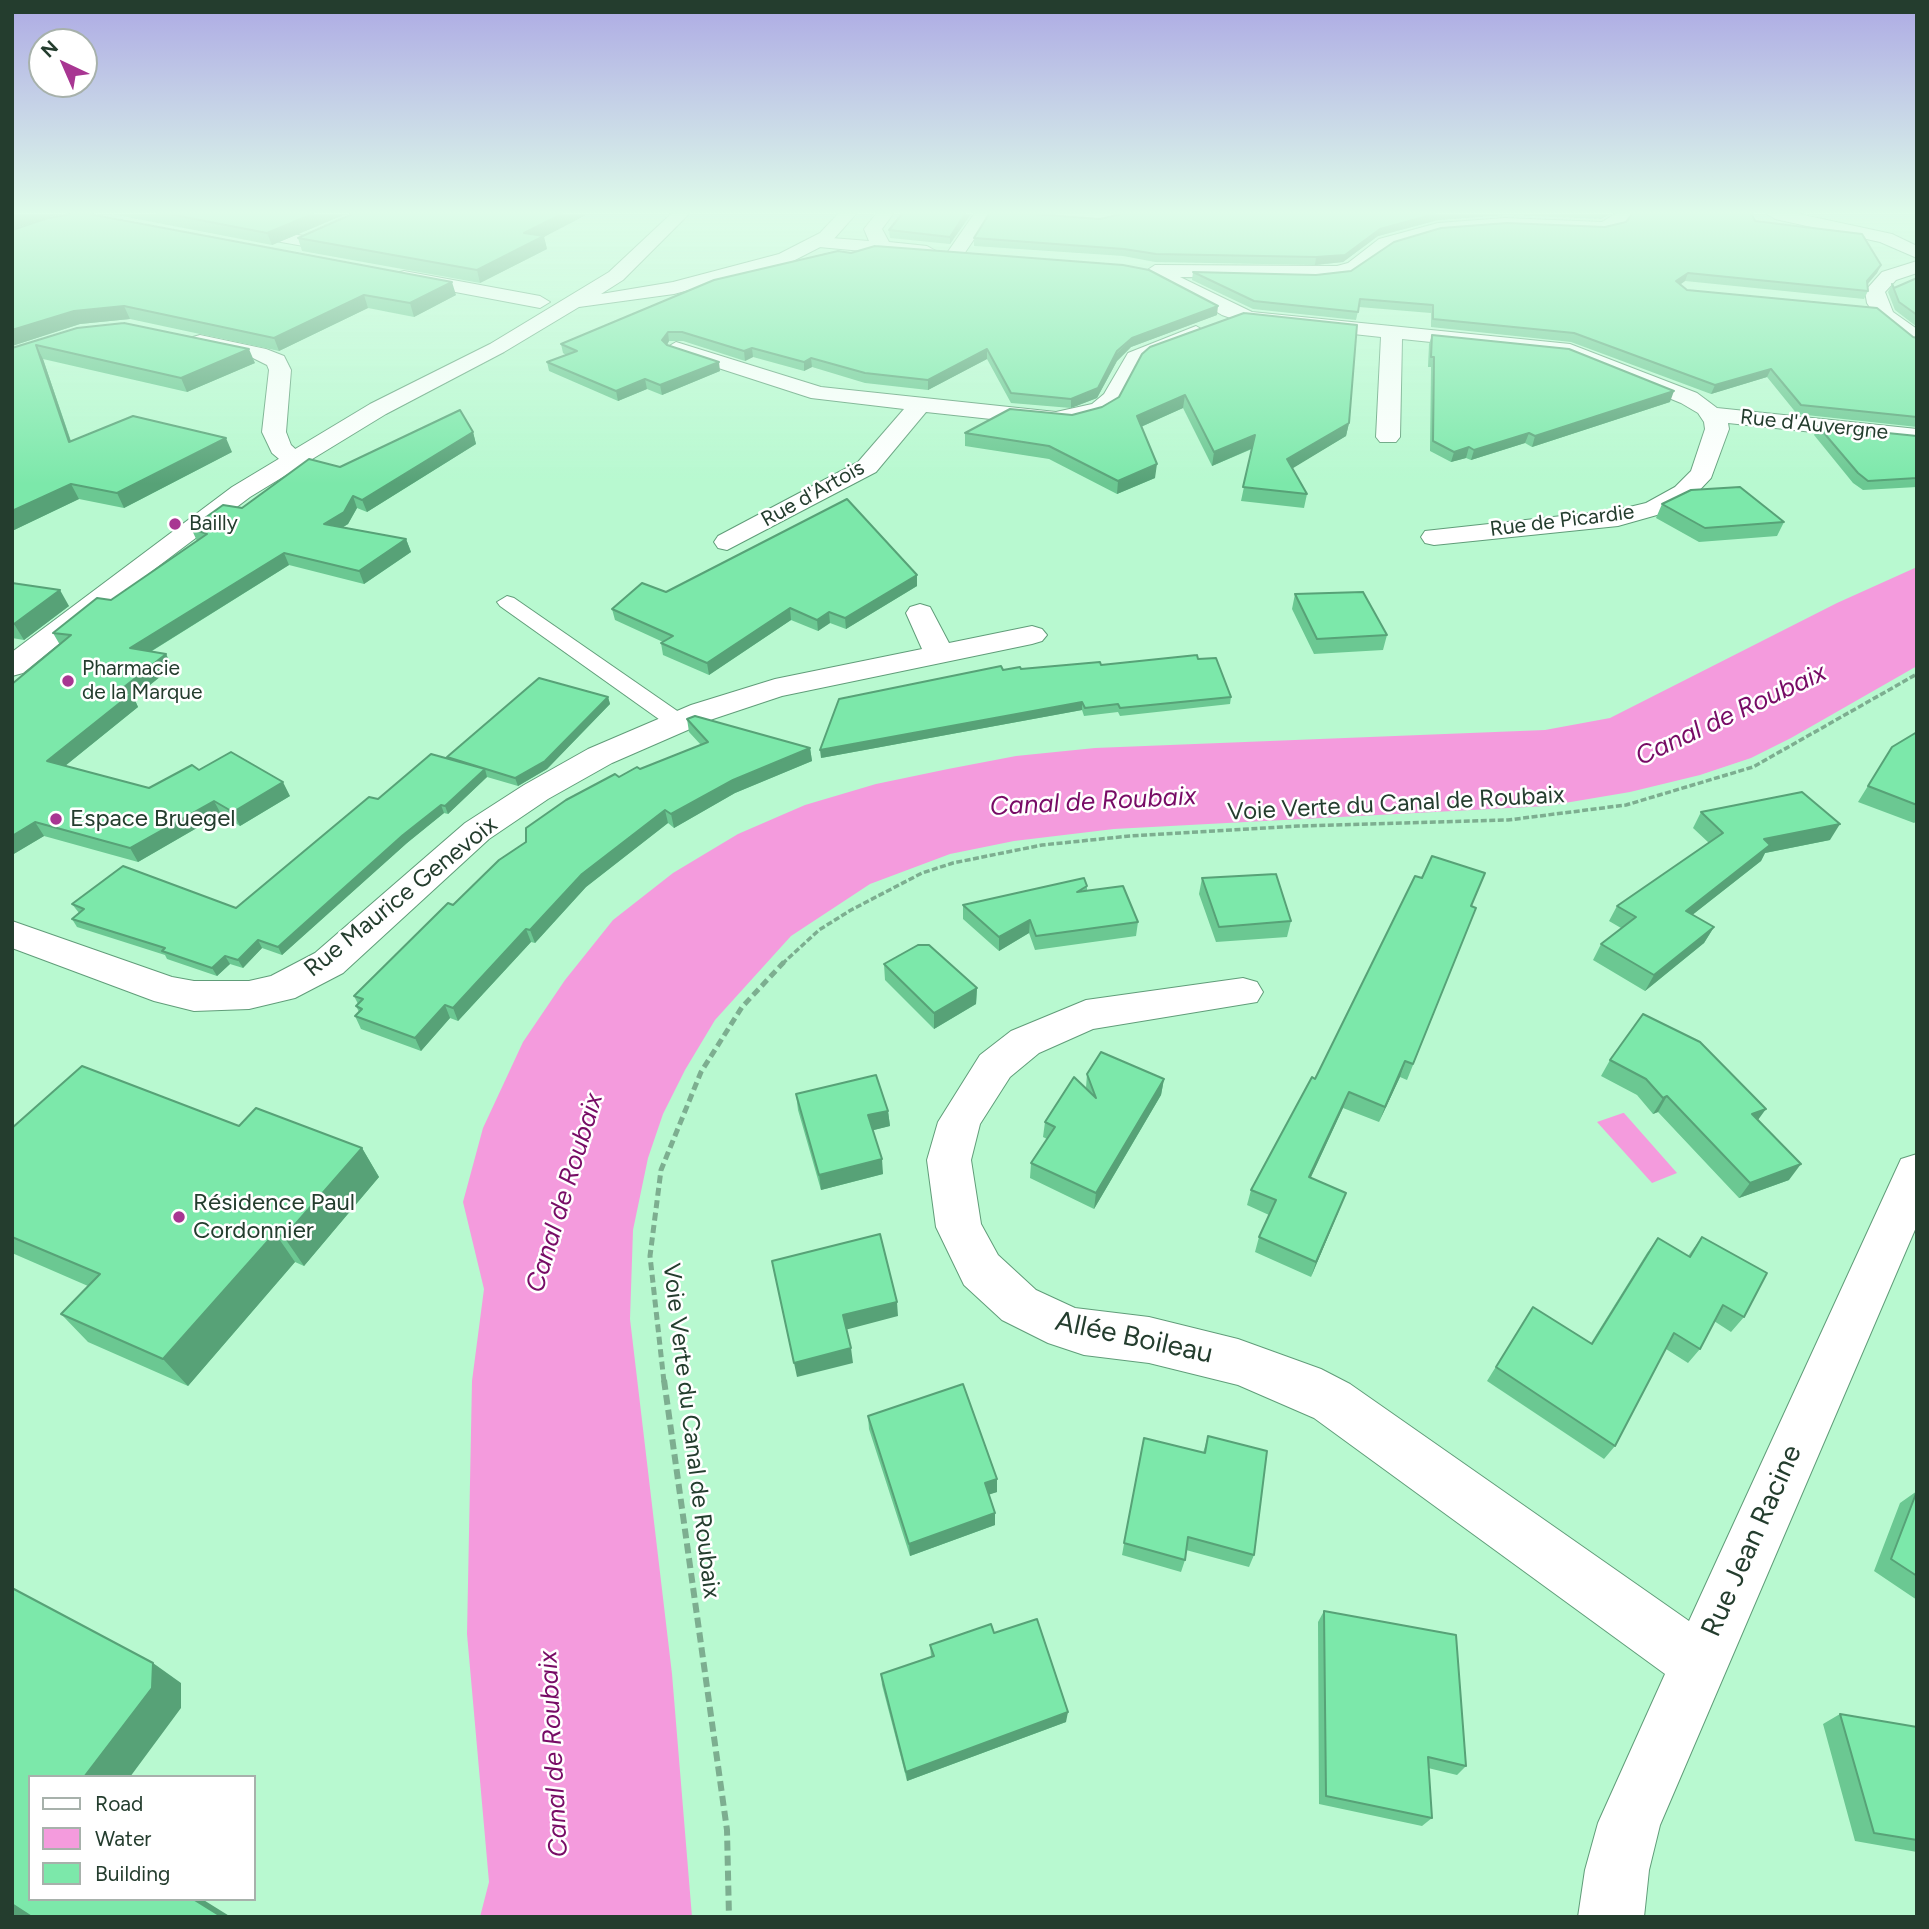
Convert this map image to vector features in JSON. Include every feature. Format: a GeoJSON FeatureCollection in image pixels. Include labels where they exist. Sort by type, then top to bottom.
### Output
{"type":"FeatureCollection","features":[{"type":"Feature","properties":{"kind":"street"},"geometry":{"type":"LineString","coordinates":[[389,403],[541,304]]}},
{"type":"Feature","properties":{"kind":"street"},"geometry":{"type":"LineString","coordinates":[[12,667],[177,538],[293,458],[389,403],[497,348],[545,304]]}},
{"type":"Feature","properties":{"kind":"street"},"geometry":{"type":"LineString","coordinates":[[1217,304],[1240,316],[1570,350],[1689,398],[1712,414]]}},
{"type":"Feature","properties":{"kind":"street"},"geometry":{"type":"LineString","coordinates":[[1879,304],[1880,309],[1902,331],[1917,339]]}},
{"type":"Feature","properties":{"kind":"street"},"geometry":{"type":"LineString","coordinates":[[1852,306],[1880,309]]}},
{"type":"Feature","properties":{"kind":"street"},"geometry":{"type":"LineString","coordinates":[[676,348],[805,390],[1056,419],[1082,416],[1108,404],[1130,362],[1140,353],[1240,316]]}},
{"type":"Feature","properties":{"kind":"street"},"geometry":{"type":"LineString","coordinates":[[1388,437],[1392,332]]}},
{"type":"Feature","properties":{"kind":"street"},"geometry":{"type":"LineString","coordinates":[[182,337],[259,353],[276,360],[280,370],[274,432],[280,448],[293,458]]}},
{"type":"Feature","properties":{"kind":"street","name":"Rue d'Artois"},"geometry":{"type":"LineString","coordinates":[[727,542],[867,467],[920,405]]}},
{"type":"Feature","properties":{"kind":"street","name":"Rue d'Auvergne"},"geometry":{"type":"LineString","coordinates":[[1712,414],[1917,436]]}},
{"type":"Feature","properties":{"kind":"street","name":"Rue de Picardie"},"geometry":{"type":"LineString","coordinates":[[1434,537],[1618,517],[1655,508],[1684,492],[1703,473],[1717,429],[1712,414]]}},
{"type":"Feature","properties":{"kind":"street"},"geometry":{"type":"LineString","coordinates":[[920,613],[939,653]]}},
{"type":"Feature","properties":{"kind":"street","name":"Rue Maurice Genevoix"},"geometry":{"type":"LineString","coordinates":[[12,934],[169,991],[194,996],[249,995],[281,988],[329,962],[453,849],[502,813],[600,756],[678,722],[785,685],[1032,635]]}},
{"type":"Feature","properties":{"kind":"street","name":"Allée Boileau"},"geometry":{"type":"LineString","coordinates":[[1243,992],[1086,1015],[1025,1042],[995,1066],[959,1122],[949,1160],[950,1185],[959,1227],[981,1270],[1019,1305],[1065,1327],[1084,1333],[1150,1340],[1238,1362],[1303,1386],[1332,1401],[1698,1663]]}},
{"type":"Feature","properties":{"kind":"street","name":"Rue Jean Racine"},"geometry":{"type":"LineString","coordinates":[[1611,1917],[1617,1870],[1629,1824],[1917,1172]]}},
{"type":"Feature","properties":{"kind":"lane"},"geometry":{"type":"LineString","coordinates":[[507,602],[678,722]]}},
{"type":"Feature","properties":{"kind":"path","name":"Voie Verte du Canal de Roubaix"},"geometry":{"type":"LineString","coordinates":[[729,1917],[727,1830],[652,1295],[650,1256],[661,1170],[678,1122],[701,1072],[742,1007],[765,979],[819,930],[850,909],[922,873],[953,863],[1042,845],[1130,836],[1298,826],[1519,819],[1626,804],[1714,781],[1753,767],[1917,674]]}},
{"type":"Feature","properties":{"kind":"water","name":"Canal de Roubaix"},"geometry":{"type":"Polygon","coordinates":[[[1917,567],[1917,666],[1791,738],[1751,758],[1700,775],[1630,792],[1547,806],[1114,829],[1014,841],[950,854],[870,884],[791,936],[715,1020],[685,1070],[663,1114],[648,1158],[633,1230],[630,1319],[672,1674],[692,1917],[480,1917],[489,1882],[467,1634],[472,1381],[484,1289],[463,1202],[483,1128],[523,1042],[565,980],[613,920],[673,873],[738,834],[805,805],[876,784],[948,769],[1016,756],[1095,748],[1545,730],[1610,718],[1837,603],[1917,567]]]}},
{"type":"Feature","properties":{"kind":"water"},"geometry":{"type":"Polygon","coordinates":[[[1624,1113],[1677,1173],[1652,1183],[1597,1122],[1624,1113]]]}},
{"type":"Feature","properties":{"kind":"building"},"geometry":{"type":"Polygon","coordinates":[[[12,304],[345,304],[274,338],[124,306],[74,311],[12,330],[12,304]]]}},
{"type":"Feature","properties":{"kind":"building"},"geometry":{"type":"Polygon","coordinates":[[[657,304],[1218,306],[1132,338],[1117,351],[1098,388],[1071,399],[1011,393],[987,349],[928,380],[865,373],[811,358],[804,362],[752,348],[744,351],[682,332],[668,332],[662,340],[667,345],[719,362],[660,385],[645,379],[616,391],[547,362],[577,351],[561,344],[657,304]]]}},
{"type":"Feature","properties":{"kind":"building"},"geometry":{"type":"Polygon","coordinates":[[[1283,304],[1359,304],[1358,312],[1283,304]]]}},
{"type":"Feature","properties":{"kind":"building"},"geometry":{"type":"Polygon","coordinates":[[[1421,304],[1835,304],[1877,308],[1917,338],[1917,417],[1801,405],[1771,369],[1715,385],[1574,333],[1433,319],[1433,305],[1421,304]]]}},
{"type":"Feature","properties":{"kind":"building"},"geometry":{"type":"Polygon","coordinates":[[[1902,304],[1917,304],[1917,315],[1902,304]]]}},
{"type":"Feature","properties":{"kind":"building"},"geometry":{"type":"Polygon","coordinates":[[[1244,313],[1357,325],[1349,423],[1287,459],[1307,494],[1243,487],[1255,435],[1214,452],[1185,395],[1137,416],[1157,464],[1118,481],[1049,446],[965,433],[1010,409],[1072,415],[1102,407],[1119,397],[1142,354],[1150,347],[1244,313]]]}},
{"type":"Feature","properties":{"kind":"building"},"geometry":{"type":"Polygon","coordinates":[[[124,323],[249,349],[181,378],[36,345],[69,442],[133,416],[226,438],[117,493],[71,484],[12,511],[12,348],[77,328],[124,323]]]}},
{"type":"Feature","properties":{"kind":"building"},"geometry":{"type":"Polygon","coordinates":[[[1432,335],[1569,349],[1674,391],[1535,436],[1529,433],[1474,450],[1469,447],[1454,452],[1433,441],[1432,335]]]}},
{"type":"Feature","properties":{"kind":"building"},"geometry":{"type":"Polygon","coordinates":[[[460,410],[473,432],[362,500],[353,496],[344,512],[324,524],[406,539],[359,571],[284,553],[130,648],[166,654],[119,691],[131,694],[47,761],[149,788],[192,765],[199,770],[231,752],[283,782],[233,812],[214,801],[130,848],[35,822],[12,836],[12,684],[71,635],[53,633],[97,598],[111,600],[207,534],[191,528],[223,505],[242,508],[309,459],[340,467],[460,410]]]}},
{"type":"Feature","properties":{"kind":"building"},"geometry":{"type":"Polygon","coordinates":[[[1818,426],[1917,436],[1917,478],[1868,481],[1818,426]]]}},
{"type":"Feature","properties":{"kind":"building"},"geometry":{"type":"Polygon","coordinates":[[[1740,487],[1784,522],[1705,528],[1662,504],[1691,490],[1740,487]]]}},
{"type":"Feature","properties":{"kind":"building"},"geometry":{"type":"Polygon","coordinates":[[[847,499],[917,575],[845,618],[829,612],[817,620],[790,608],[707,663],[661,643],[673,636],[612,609],[642,583],[666,592],[847,499]]]}},
{"type":"Feature","properties":{"kind":"building"},"geometry":{"type":"Polygon","coordinates":[[[12,583],[60,590],[12,624],[12,583]]]}},
{"type":"Feature","properties":{"kind":"building"},"geometry":{"type":"Polygon","coordinates":[[[1363,592],[1387,635],[1317,639],[1295,594],[1363,592]]]}},
{"type":"Feature","properties":{"kind":"building"},"geometry":{"type":"Polygon","coordinates":[[[1197,655],[1198,659],[1216,658],[1231,697],[1120,708],[1118,704],[1085,708],[1082,702],[820,750],[839,699],[1001,666],[1003,670],[1100,662],[1101,665],[1197,655]]]}},
{"type":"Feature","properties":{"kind":"building"},"geometry":{"type":"Polygon","coordinates":[[[539,678],[608,697],[545,761],[515,778],[447,757],[539,678]]]}},
{"type":"Feature","properties":{"kind":"building"},"geometry":{"type":"Polygon","coordinates":[[[695,716],[810,748],[733,780],[671,814],[665,810],[582,874],[530,930],[526,929],[453,1008],[445,1005],[415,1038],[355,1016],[362,1009],[356,1006],[363,999],[354,996],[448,903],[453,905],[499,860],[526,842],[526,828],[566,800],[615,774],[619,777],[637,767],[640,769],[708,742],[687,719],[695,716]]]}},
{"type":"Feature","properties":{"kind":"building"},"geometry":{"type":"Polygon","coordinates":[[[1917,732],[1917,805],[1868,786],[1892,747],[1917,732]]]}},
{"type":"Feature","properties":{"kind":"building"},"geometry":{"type":"Polygon","coordinates":[[[431,754],[485,769],[445,806],[441,805],[403,835],[278,947],[258,940],[238,960],[225,956],[212,968],[162,951],[165,948],[72,919],[84,909],[72,904],[123,866],[236,908],[369,797],[378,799],[431,754]]]}},
{"type":"Feature","properties":{"kind":"building"},"geometry":{"type":"Polygon","coordinates":[[[1802,792],[1840,824],[1764,839],[1770,845],[1686,911],[1714,927],[1654,975],[1601,944],[1636,917],[1617,906],[1723,833],[1701,812],[1802,792]]]}},
{"type":"Feature","properties":{"kind":"building"},"geometry":{"type":"Polygon","coordinates":[[[1432,856],[1485,873],[1471,906],[1476,908],[1413,1064],[1405,1061],[1385,1107],[1349,1092],[1309,1177],[1346,1193],[1316,1262],[1259,1237],[1276,1200],[1251,1190],[1312,1077],[1315,1079],[1415,876],[1422,878],[1432,856]]]}},
{"type":"Feature","properties":{"kind":"building"},"geometry":{"type":"Polygon","coordinates":[[[1276,874],[1291,921],[1219,927],[1202,878],[1276,874]]]}},
{"type":"Feature","properties":{"kind":"building"},"geometry":{"type":"Polygon","coordinates":[[[1084,878],[1087,886],[1077,892],[1123,886],[1138,922],[1036,936],[1030,920],[999,937],[963,905],[1084,878]]]}},
{"type":"Feature","properties":{"kind":"building"},"geometry":{"type":"Polygon","coordinates":[[[918,945],[929,945],[977,988],[934,1013],[884,964],[918,945]]]}},
{"type":"Feature","properties":{"kind":"building"},"geometry":{"type":"Polygon","coordinates":[[[1643,1014],[1700,1042],[1766,1109],[1752,1114],[1801,1164],[1750,1183],[1667,1096],[1663,1098],[1646,1079],[1610,1060],[1643,1014]]]}},
{"type":"Feature","properties":{"kind":"building"},"geometry":{"type":"Polygon","coordinates":[[[1101,1052],[1164,1079],[1096,1193],[1031,1163],[1055,1127],[1045,1122],[1074,1077],[1096,1098],[1087,1074],[1101,1052]]]}},
{"type":"Feature","properties":{"kind":"building","name":"Résidence Paul Cordonnier"},"geometry":{"type":"Polygon","coordinates":[[[82,1066],[239,1126],[256,1108],[362,1148],[284,1237],[275,1233],[163,1359],[61,1314],[100,1274],[12,1237],[12,1128],[82,1066]]]}},
{"type":"Feature","properties":{"kind":"building"},"geometry":{"type":"Polygon","coordinates":[[[876,1075],[888,1111],[868,1115],[882,1159],[819,1175],[796,1094],[876,1075]]]}},
{"type":"Feature","properties":{"kind":"building"},"geometry":{"type":"Polygon","coordinates":[[[880,1234],[897,1302],[843,1315],[851,1348],[794,1363],[772,1261],[880,1234]]]}},
{"type":"Feature","properties":{"kind":"building"},"geometry":{"type":"Polygon","coordinates":[[[1702,1237],[1767,1273],[1744,1317],[1723,1305],[1700,1349],[1674,1333],[1615,1446],[1496,1367],[1533,1307],[1592,1344],[1658,1238],[1690,1257],[1702,1237]]]}},
{"type":"Feature","properties":{"kind":"building"},"geometry":{"type":"Polygon","coordinates":[[[963,1384],[997,1479],[985,1483],[995,1513],[909,1544],[868,1416],[963,1384]]]}},
{"type":"Feature","properties":{"kind":"building"},"geometry":{"type":"Polygon","coordinates":[[[1208,1436],[1267,1451],[1254,1555],[1188,1537],[1185,1560],[1124,1543],[1144,1438],[1205,1453],[1208,1436]]]}},
{"type":"Feature","properties":{"kind":"building"},"geometry":{"type":"Polygon","coordinates":[[[1917,1491],[1917,1576],[1891,1559],[1917,1491]]]}},
{"type":"Feature","properties":{"kind":"building"},"geometry":{"type":"Polygon","coordinates":[[[12,1588],[153,1663],[152,1688],[86,1775],[28,1775],[28,1901],[196,1901],[222,1917],[32,1917],[12,1904],[12,1588]]]}},
{"type":"Feature","properties":{"kind":"building"},"geometry":{"type":"Polygon","coordinates":[[[1324,1611],[1456,1635],[1466,1766],[1428,1757],[1432,1818],[1326,1796],[1324,1611]]]}},
{"type":"Feature","properties":{"kind":"building"},"geometry":{"type":"Polygon","coordinates":[[[1037,1619],[1068,1712],[906,1772],[881,1674],[934,1656],[930,1645],[991,1624],[994,1633],[1037,1619]]]}},
{"type":"Feature","properties":{"kind":"building"},"geometry":{"type":"Polygon","coordinates":[[[1840,1714],[1917,1727],[1917,1840],[1874,1833],[1840,1714]]]}},
{"type":"Feature","properties":{"kind":"place","name":"Bailly"},"geometry":{"type":"Point","coordinates":[175,524]}},
{"type":"Feature","properties":{"kind":"place","name":"Pharmacie de la Marque"},"geometry":{"type":"Point","coordinates":[68,681]}},
{"type":"Feature","properties":{"kind":"place","name":"Espace Bruegel"},"geometry":{"type":"Point","coordinates":[56,819]}},
{"type":"Feature","properties":{"kind":"place","name":"Résidence Paul Cordonnier"},"geometry":{"type":"Point","coordinates":[179,1217]}}]}
